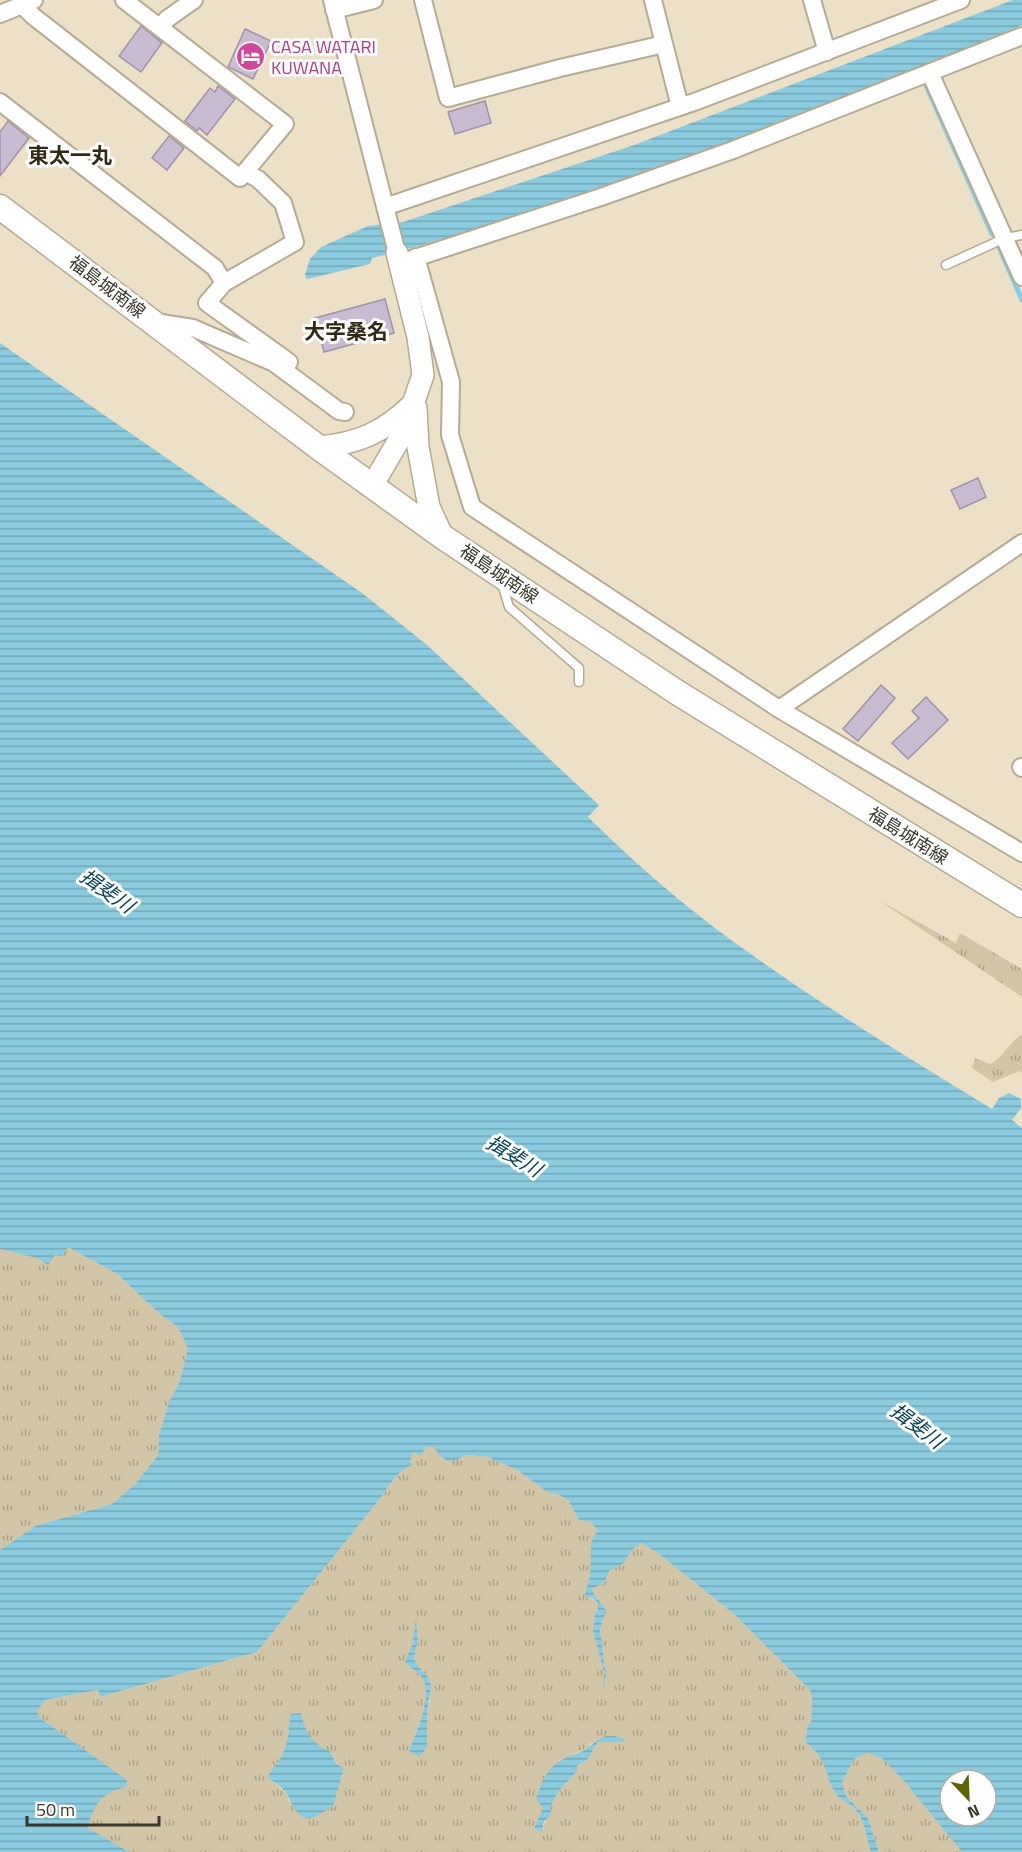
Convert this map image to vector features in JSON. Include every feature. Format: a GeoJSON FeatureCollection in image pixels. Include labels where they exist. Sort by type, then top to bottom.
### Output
{"type":"FeatureCollection","features":[{"type":"Feature","properties":{"kind":"main road","name":"福島城南線"},"geometry":{"type":"LineString","coordinates":[[0,207],[318,447],[443,537],[678,693],[1022,905]]}},
{"type":"Feature","properties":{"kind":"street"},"geometry":{"type":"LineString","coordinates":[[0,14],[29,3],[33,16],[240,178],[285,124],[124,0]]}},
{"type":"Feature","properties":{"kind":"street"},"geometry":{"type":"LineString","coordinates":[[160,28],[167,19],[194,0]]}},
{"type":"Feature","properties":{"kind":"street"},"geometry":{"type":"LineString","coordinates":[[374,0],[333,5],[385,207],[451,382],[450,435],[472,507],[779,709],[1022,853]]}},
{"type":"Feature","properties":{"kind":"street"},"geometry":{"type":"LineString","coordinates":[[423,0],[448,98],[560,68],[664,44]]}},
{"type":"Feature","properties":{"kind":"street"},"geometry":{"type":"LineString","coordinates":[[652,0],[680,107]]}},
{"type":"Feature","properties":{"kind":"street"},"geometry":{"type":"LineString","coordinates":[[812,0],[827,52]]}},
{"type":"Feature","properties":{"kind":"street"},"geometry":{"type":"LineString","coordinates":[[385,207],[680,107],[962,0]]}},
{"type":"Feature","properties":{"kind":"street"},"geometry":{"type":"LineString","coordinates":[[404,258],[601,197],[733,150],[1022,36]]}},
{"type":"Feature","properties":{"kind":"street"},"geometry":{"type":"LineString","coordinates":[[930,73],[1022,276]]}},
{"type":"Feature","properties":{"kind":"street"},"geometry":{"type":"LineString","coordinates":[[0,102],[215,268],[224,283]]}},
{"type":"Feature","properties":{"kind":"street"},"geometry":{"type":"LineString","coordinates":[[245,172],[258,179],[283,203],[295,242],[224,283],[207,303],[289,362],[285,369]]}},
{"type":"Feature","properties":{"kind":"street"},"geometry":{"type":"LineString","coordinates":[[372,486],[403,433],[423,375],[404,258]]}},
{"type":"Feature","properties":{"kind":"street"},"geometry":{"type":"LineString","coordinates":[[154,322],[193,328],[285,369],[339,411],[345,412]]}},
{"type":"Feature","properties":{"kind":"street"},"geometry":{"type":"LineString","coordinates":[[318,447],[344,445],[375,432],[400,416],[415,402]]}},
{"type":"Feature","properties":{"kind":"street"},"geometry":{"type":"LineString","coordinates":[[415,402],[423,480],[429,507],[443,537]]}},
{"type":"Feature","properties":{"kind":"street"},"geometry":{"type":"LineString","coordinates":[[779,709],[1022,543]]}},
{"type":"Feature","properties":{"kind":"lane"},"geometry":{"type":"LineString","coordinates":[[946,265],[1005,238],[1022,235]]}},
{"type":"Feature","properties":{"kind":"lane"},"geometry":{"type":"LineString","coordinates":[[500,575],[509,607],[579,668],[579,682]]}},
{"type":"Feature","properties":{"kind":"green space"},"geometry":{"type":"Polygon","coordinates":[[[880,901],[956,943],[960,933],[1022,969],[1022,997],[880,901]]]}},
{"type":"Feature","properties":{"kind":"green space"},"geometry":{"type":"Polygon","coordinates":[[[1022,1034],[1022,1073],[1019,1071],[993,1082],[972,1068],[975,1058],[990,1064],[995,1061],[1022,1034]]]}},
{"type":"Feature","properties":{"kind":"green space"},"geometry":{"type":"Polygon","coordinates":[[[68,1247],[117,1274],[161,1315],[178,1327],[188,1349],[179,1383],[169,1402],[159,1435],[158,1455],[135,1484],[112,1504],[35,1526],[0,1550],[0,1249],[42,1256],[68,1247]]]}},
{"type":"Feature","properties":{"kind":"green space"},"geometry":{"type":"Polygon","coordinates":[[[427,1447],[435,1447],[454,1461],[467,1455],[488,1457],[517,1470],[547,1492],[568,1500],[579,1520],[591,1522],[599,1531],[591,1547],[590,1573],[585,1597],[594,1599],[598,1606],[594,1628],[606,1675],[600,1630],[606,1610],[592,1589],[605,1582],[609,1571],[624,1563],[631,1551],[641,1543],[659,1554],[735,1615],[809,1689],[812,1697],[811,1722],[808,1724],[805,1742],[822,1761],[836,1794],[858,1812],[871,1852],[129,1852],[90,1830],[88,1828],[90,1820],[99,1801],[110,1793],[125,1787],[40,1718],[36,1711],[45,1700],[98,1690],[100,1697],[257,1652],[393,1480],[407,1467],[413,1465],[410,1462],[413,1452],[420,1456],[427,1447]],[[416,1620],[413,1642],[405,1662],[424,1681],[426,1701],[409,1751],[427,1747],[427,1715],[430,1700],[428,1677],[414,1658],[418,1641],[416,1620]],[[300,1713],[290,1715],[285,1747],[269,1778],[287,1794],[289,1801],[296,1809],[332,1806],[343,1774],[330,1751],[318,1745],[310,1736],[300,1713]],[[615,1736],[591,1743],[587,1748],[560,1760],[538,1789],[543,1808],[534,1828],[542,1831],[553,1798],[577,1771],[577,1766],[587,1760],[598,1742],[624,1742],[615,1736]]]}},
{"type":"Feature","properties":{"kind":"green space"},"geometry":{"type":"Polygon","coordinates":[[[867,1753],[882,1757],[938,1823],[938,1828],[942,1828],[962,1852],[879,1852],[868,1818],[846,1796],[842,1783],[854,1759],[867,1753]]]}},
{"type":"Feature","properties":{"kind":"water"},"geometry":{"type":"Polygon","coordinates":[[[1013,0],[1022,0],[1022,25],[782,122],[599,188],[455,235],[372,258],[370,264],[307,279],[305,275],[310,259],[321,247],[368,226],[403,222],[634,145],[1013,0]]]}},
{"type":"Feature","properties":{"kind":"water","name":"揖斐川"},"geometry":{"type":"Polygon","coordinates":[[[0,343],[362,593],[427,645],[599,805],[588,817],[668,891],[711,925],[842,1016],[992,1109],[999,1098],[1009,1093],[1021,1099],[1021,1108],[1012,1120],[1022,1128],[1022,1852],[962,1852],[942,1828],[998,1828],[998,1768],[938,1768],[938,1823],[882,1758],[867,1753],[854,1759],[842,1783],[846,1796],[868,1818],[879,1852],[871,1852],[858,1812],[836,1794],[822,1761],[805,1742],[808,1724],[811,1722],[812,1697],[809,1689],[735,1615],[659,1554],[641,1543],[631,1551],[624,1563],[609,1571],[605,1582],[592,1589],[606,1610],[600,1630],[606,1675],[603,1689],[604,1672],[593,1631],[595,1613],[598,1609],[597,1602],[593,1598],[585,1597],[590,1573],[591,1545],[598,1531],[591,1522],[579,1520],[568,1500],[547,1492],[517,1470],[488,1457],[467,1455],[454,1461],[446,1460],[438,1454],[435,1447],[427,1447],[420,1456],[413,1452],[410,1462],[413,1465],[403,1470],[394,1480],[257,1652],[100,1697],[98,1690],[45,1700],[37,1711],[40,1718],[127,1780],[126,1787],[110,1793],[100,1801],[93,1812],[88,1828],[129,1852],[0,1852],[0,1550],[35,1526],[112,1504],[135,1484],[158,1455],[159,1435],[169,1402],[179,1383],[188,1349],[178,1327],[161,1315],[117,1274],[68,1247],[62,1256],[55,1255],[48,1265],[37,1258],[0,1249],[0,343]]]}},
{"type":"Feature","properties":{"kind":"water"},"geometry":{"type":"Polygon","coordinates":[[[416,1616],[418,1641],[414,1658],[428,1677],[431,1686],[427,1715],[427,1747],[419,1757],[409,1751],[420,1723],[426,1691],[424,1681],[419,1674],[405,1662],[413,1642],[416,1616]]]}},
{"type":"Feature","properties":{"kind":"water"},"geometry":{"type":"Polygon","coordinates":[[[301,1713],[310,1736],[330,1751],[336,1763],[344,1769],[333,1806],[309,1818],[305,1818],[296,1811],[288,1795],[268,1778],[285,1747],[290,1714],[301,1713]]]}},
{"type":"Feature","properties":{"kind":"water"},"geometry":{"type":"Polygon","coordinates":[[[606,1736],[615,1736],[624,1739],[625,1742],[598,1742],[587,1760],[577,1766],[577,1771],[555,1797],[551,1815],[544,1821],[542,1832],[534,1828],[543,1808],[536,1799],[547,1773],[562,1759],[583,1751],[606,1736]]]}},
{"type":"Feature","properties":{"kind":"building"},"geometry":{"type":"Polygon","coordinates":[[[141,26],[162,43],[141,72],[119,56],[141,26]]]}},
{"type":"Feature","properties":{"kind":"building"},"geometry":{"type":"Polygon","coordinates":[[[245,29],[271,41],[253,79],[228,67],[245,29]]]}},
{"type":"Feature","properties":{"kind":"building"},"geometry":{"type":"Polygon","coordinates":[[[218,86],[235,99],[207,135],[199,128],[197,131],[185,121],[210,88],[215,92],[218,86]]]}},
{"type":"Feature","properties":{"kind":"building"},"geometry":{"type":"Polygon","coordinates":[[[485,101],[491,123],[455,134],[448,112],[485,101]]]}},
{"type":"Feature","properties":{"kind":"building"},"geometry":{"type":"Polygon","coordinates":[[[8,121],[29,138],[0,176],[0,132],[8,121]]]}},
{"type":"Feature","properties":{"kind":"building"},"geometry":{"type":"Polygon","coordinates":[[[169,136],[184,148],[167,170],[152,158],[169,136]]]}},
{"type":"Feature","properties":{"kind":"building"},"geometry":{"type":"Polygon","coordinates":[[[385,299],[394,333],[324,352],[315,318],[385,299]]]}},
{"type":"Feature","properties":{"kind":"building"},"geometry":{"type":"Polygon","coordinates":[[[978,478],[986,497],[960,509],[951,490],[978,478]]]}},
{"type":"Feature","properties":{"kind":"building"},"geometry":{"type":"Polygon","coordinates":[[[881,685],[895,698],[858,741],[843,729],[881,685]]]}},
{"type":"Feature","properties":{"kind":"building"},"geometry":{"type":"Polygon","coordinates":[[[926,697],[948,720],[908,759],[892,743],[919,718],[912,711],[926,697]]]}},
{"type":"Feature","properties":{"kind":"waterway"},"geometry":{"type":"LineString","coordinates":[[924,81],[992,234]]}},
{"type":"Feature","properties":{"kind":"waterway"},"geometry":{"type":"LineString","coordinates":[[998,245],[1022,300]]}},
{"type":"Feature","properties":{"kind":"place","name":"CASA WATARI KUWANA"},"geometry":{"type":"Point","coordinates":[250,57]}},
{"type":"Feature","properties":{"kind":"district","name":"東太一丸"},"geometry":{"type":"Point","coordinates":[70,156]}},
{"type":"Feature","properties":{"kind":"district","name":"大字桑名"},"geometry":{"type":"Point","coordinates":[346,332]}}]}
